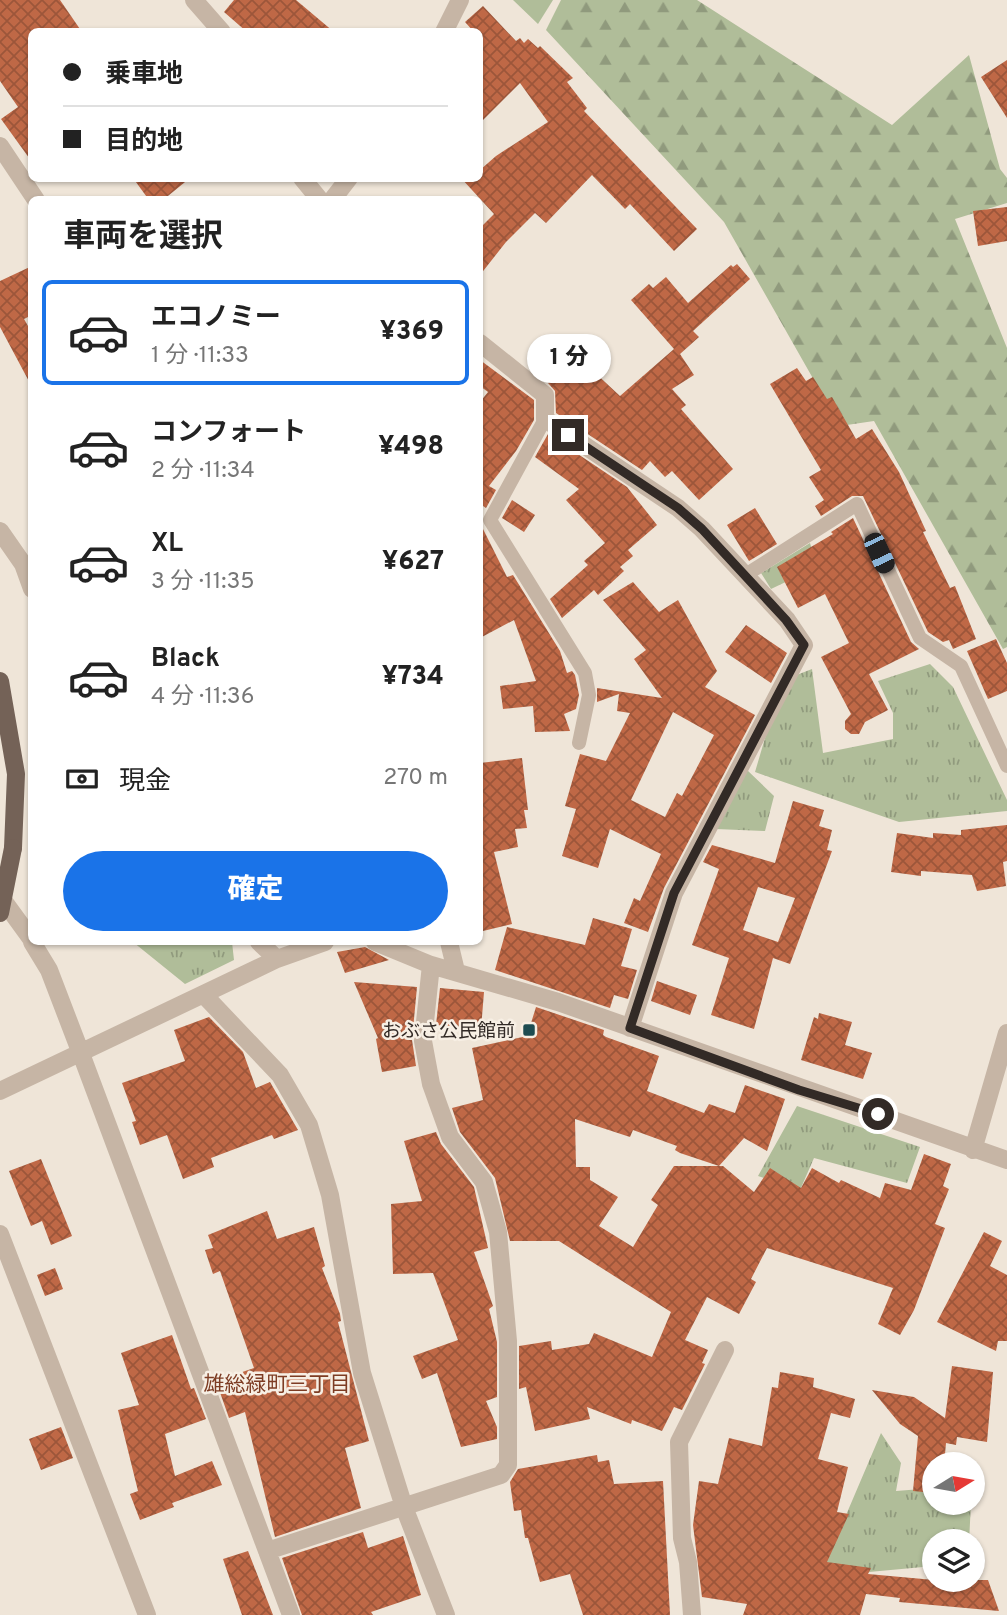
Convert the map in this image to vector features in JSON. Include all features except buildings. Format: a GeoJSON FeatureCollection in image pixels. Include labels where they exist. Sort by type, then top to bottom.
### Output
{"type":"FeatureCollection","features":[{"type":"Feature","properties":{"kind":"main road"},"geometry":{"type":"LineString","coordinates":[[0,681],[16,774],[13,848],[0,913]]}},
{"type":"Feature","properties":{"kind":"street"},"geometry":{"type":"LineString","coordinates":[[194,0],[218,28]]}},
{"type":"Feature","properties":{"kind":"street"},"geometry":{"type":"LineString","coordinates":[[445,28],[460,0]]}},
{"type":"Feature","properties":{"kind":"street"},"geometry":{"type":"LineString","coordinates":[[0,146],[33,196]]}},
{"type":"Feature","properties":{"kind":"street"},"geometry":{"type":"LineString","coordinates":[[305,182],[317,196]]}},
{"type":"Feature","properties":{"kind":"street"},"geometry":{"type":"LineString","coordinates":[[335,196],[346,182]]}},
{"type":"Feature","properties":{"kind":"street"},"geometry":{"type":"LineString","coordinates":[[483,345],[545,395],[545,419],[678,508],[702,529],[786,620],[804,645],[674,893],[630,1028]]}},
{"type":"Feature","properties":{"kind":"street"},"geometry":{"type":"LineString","coordinates":[[0,531],[23,564],[28,578]]}},
{"type":"Feature","properties":{"kind":"street"},"geometry":{"type":"LineString","coordinates":[[0,896],[28,935]]}},
{"type":"Feature","properties":{"kind":"street"},"geometry":{"type":"LineString","coordinates":[[34,945],[49,970],[291,1615]]}},
{"type":"Feature","properties":{"kind":"street"},"geometry":{"type":"LineString","coordinates":[[262,945],[277,959]]}},
{"type":"Feature","properties":{"kind":"street"},"geometry":{"type":"LineString","coordinates":[[0,1091],[277,959],[317,945]]}},
{"type":"Feature","properties":{"kind":"street"},"geometry":{"type":"LineString","coordinates":[[382,945],[431,965],[630,1028],[1007,1160]]}},
{"type":"Feature","properties":{"kind":"street"},"geometry":{"type":"LineString","coordinates":[[450,945],[456,971]]}},
{"type":"Feature","properties":{"kind":"street"},"geometry":{"type":"LineString","coordinates":[[267,1551],[501,1475],[508,1465],[508,1341],[498,1232],[484,1182],[450,1137],[431,1084],[424,1041],[431,965]]}},
{"type":"Feature","properties":{"kind":"street"},"geometry":{"type":"LineString","coordinates":[[204,995],[280,1075],[309,1125],[330,1195],[362,1373],[404,1507],[446,1615]]}},
{"type":"Feature","properties":{"kind":"street"},"geometry":{"type":"LineString","coordinates":[[973,1150],[1007,1033]]}},
{"type":"Feature","properties":{"kind":"street"},"geometry":{"type":"LineString","coordinates":[[0,1234],[147,1615]]}},
{"type":"Feature","properties":{"kind":"street"},"geometry":{"type":"LineString","coordinates":[[692,1615],[688,1562],[682,1538],[679,1443],[724,1350]]}},
{"type":"Feature","properties":{"kind":"lane"},"geometry":{"type":"LineString","coordinates":[[545,419],[490,520],[586,673],[589,695],[579,743]]}},
{"type":"Feature","properties":{"kind":"lane"},"geometry":{"type":"LineString","coordinates":[[744,576],[857,504],[920,638],[961,666],[1007,766]]}},
{"type":"Feature","properties":{"kind":"green space"},"geometry":{"type":"Polygon","coordinates":[[[513,0],[553,0],[538,24],[513,0]]]}},
{"type":"Feature","properties":{"kind":"green space"},"geometry":{"type":"Polygon","coordinates":[[[561,0],[697,0],[892,125],[969,55],[1000,169],[1007,178],[1007,203],[955,219],[1007,348],[1007,647],[1003,649],[874,421],[840,426],[724,222],[546,30],[561,0]]]}},
{"type":"Feature","properties":{"kind":"green space"},"geometry":{"type":"Polygon","coordinates":[[[810,543],[817,567],[771,589],[761,573],[810,543]]]}},
{"type":"Feature","properties":{"kind":"green space"},"geometry":{"type":"Polygon","coordinates":[[[930,664],[953,687],[1007,800],[1007,811],[899,822],[755,772],[768,728],[794,676],[812,669],[823,753],[893,739],[893,713],[878,681],[930,664]]]}},
{"type":"Feature","properties":{"kind":"green space"},"geometry":{"type":"Polygon","coordinates":[[[747,770],[774,796],[765,831],[716,829],[747,770]]]}},
{"type":"Feature","properties":{"kind":"green space"},"geometry":{"type":"Polygon","coordinates":[[[137,945],[232,945],[234,960],[185,984],[137,945]]]}},
{"type":"Feature","properties":{"kind":"green space"},"geometry":{"type":"Polygon","coordinates":[[[797,1106],[920,1147],[907,1183],[814,1158],[800,1190],[758,1176],[797,1106]]]}},
{"type":"Feature","properties":{"kind":"green space"},"geometry":{"type":"Polygon","coordinates":[[[881,1433],[901,1463],[896,1491],[922,1489],[922,1516],[970,1516],[970,1529],[922,1529],[922,1567],[869,1572],[826,1562],[881,1433]]]}},
{"type":"Feature","properties":{"kind":"place","name":"おぶさ公民館前"},"geometry":{"type":"Point","coordinates":[529,1030]}},
{"type":"Feature","properties":{"kind":"district","name":"雄総緑町三丁目"},"geometry":{"type":"Point","coordinates":[277,1384]}},
{"type":"Feature","properties":{"kind":"route"},"geometry":{"type":"LineString","coordinates":[[568,435],[678,508],[702,529],[786,620],[804,645],[674,893],[630,1028],[799,1090],[878,1114]]}}]}
